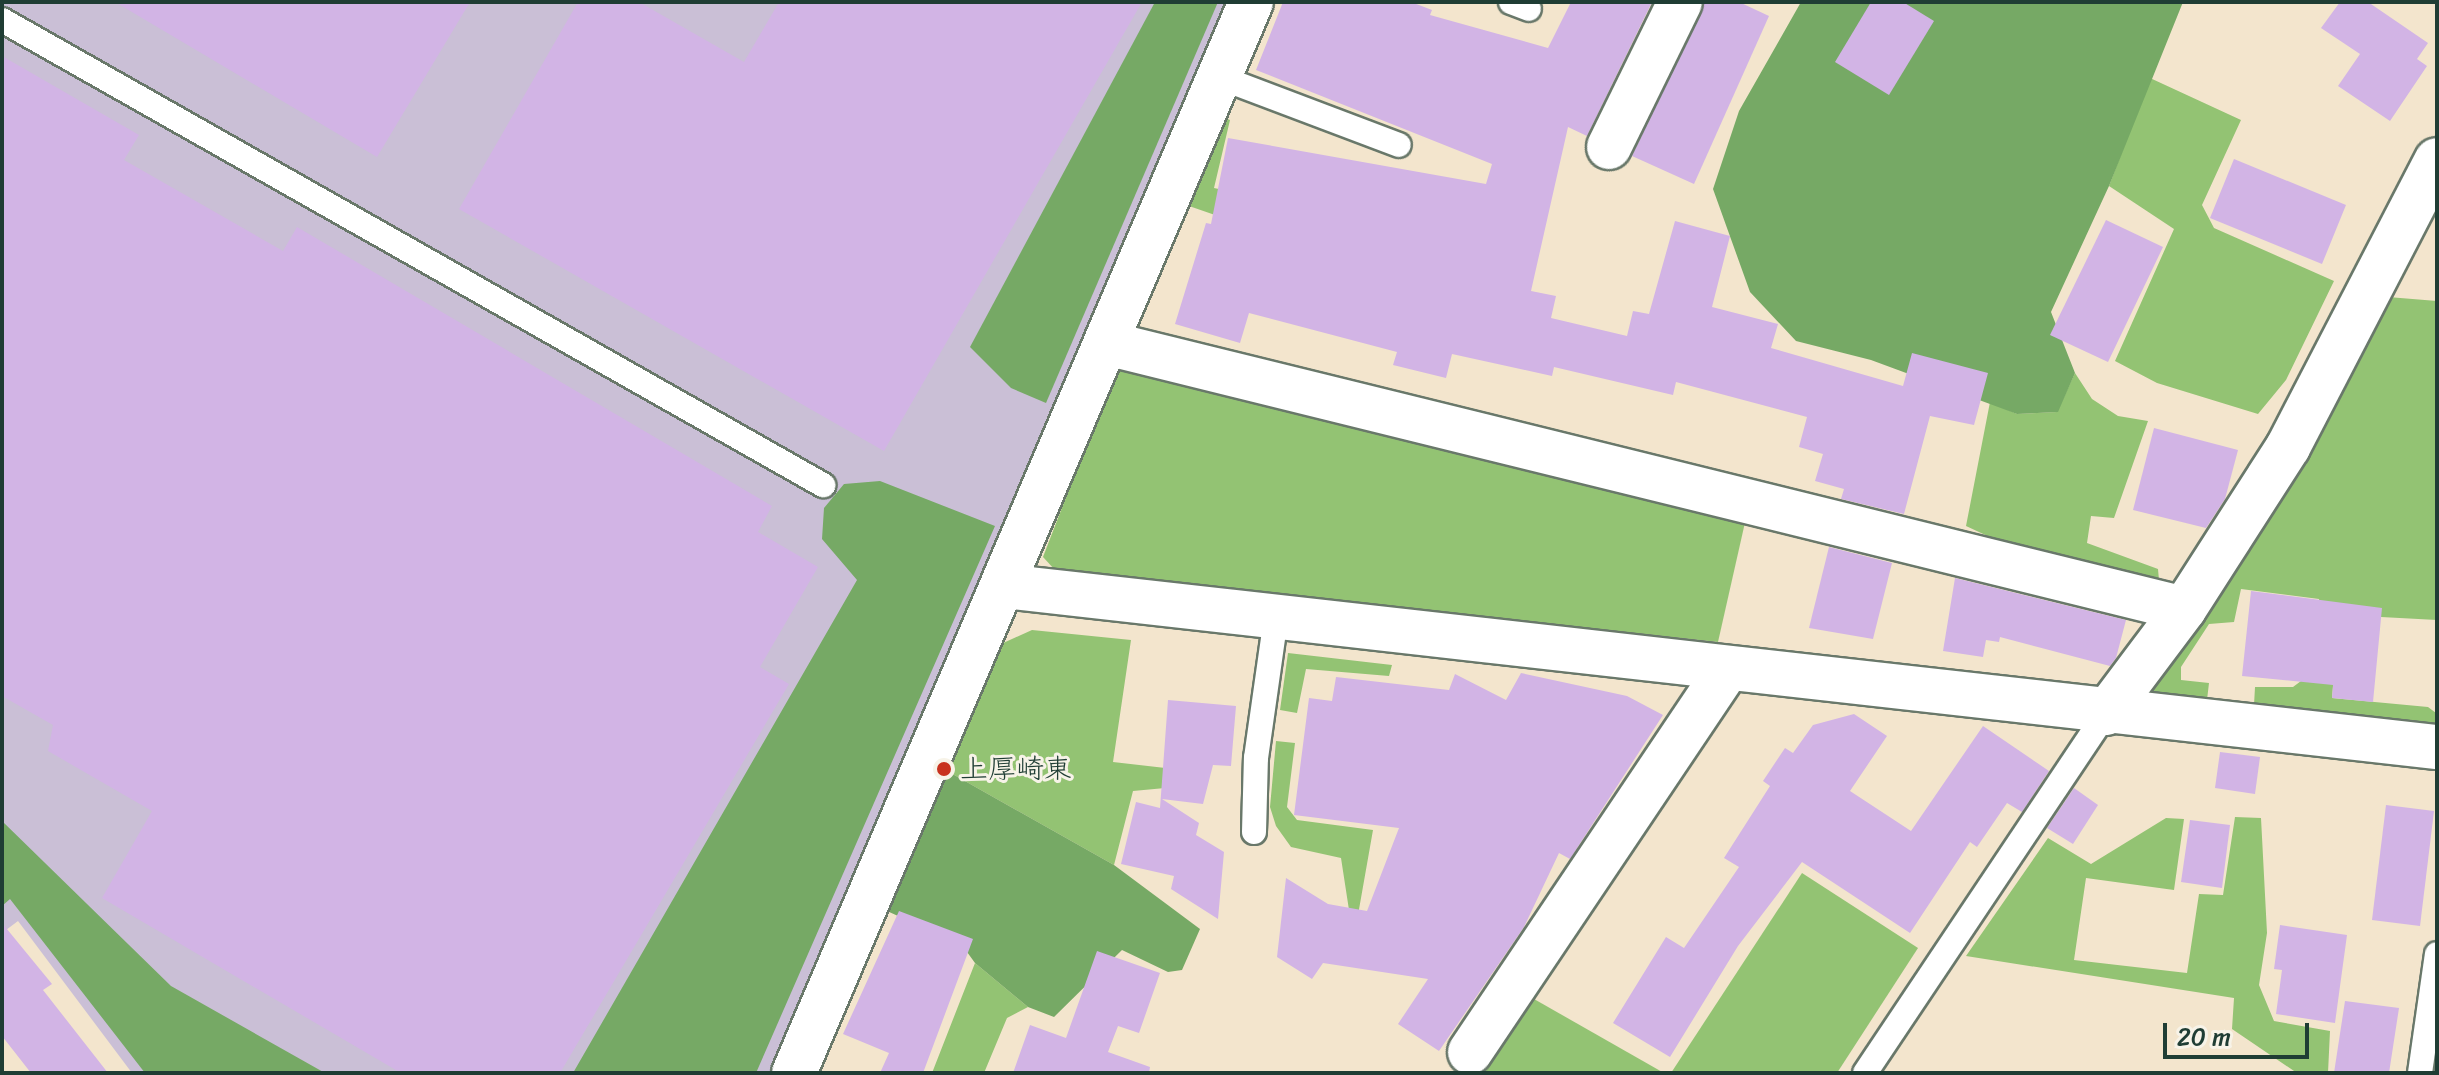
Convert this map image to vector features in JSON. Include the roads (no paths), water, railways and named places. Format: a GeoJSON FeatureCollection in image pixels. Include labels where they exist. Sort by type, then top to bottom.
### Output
{"type":"FeatureCollection","features":[{"type":"Feature","properties":{"kind":"street"},"geometry":{"type":"LineString","coordinates":[[794,1073],[1251,2]]}},
{"type":"Feature","properties":{"kind":"street"},"geometry":{"type":"LineString","coordinates":[[1609,147],[1680,2]]}},
{"type":"Feature","properties":{"kind":"street"},"geometry":{"type":"LineString","coordinates":[[2106,713],[2184,609],[2288,447],[2437,160]]}},
{"type":"Feature","properties":{"kind":"street"},"geometry":{"type":"LineString","coordinates":[[1106,343],[2184,609]]}},
{"type":"Feature","properties":{"kind":"street"},"geometry":{"type":"LineString","coordinates":[[1003,586],[2106,713],[2437,747]]}},
{"type":"Feature","properties":{"kind":"street"},"geometry":{"type":"LineString","coordinates":[[1470,1052],[1727,669]]}},
{"type":"Feature","properties":{"kind":"lane"},"geometry":{"type":"LineString","coordinates":[[2,20],[823,485]]}},
{"type":"Feature","properties":{"kind":"lane"},"geometry":{"type":"LineString","coordinates":[[1219,77],[1399,145]]}},
{"type":"Feature","properties":{"kind":"lane"},"geometry":{"type":"LineString","coordinates":[[1254,832],[1256,758],[1276,617]]}},
{"type":"Feature","properties":{"kind":"lane"},"geometry":{"type":"LineString","coordinates":[[1865,1073],[2106,713]]}},
{"type":"Feature","properties":{"kind":"lane"},"geometry":{"type":"LineString","coordinates":[[2420,1073],[2437,954]]}},
{"type":"Feature","properties":{"kind":"place","name":"上厚崎東"},"geometry":{"type":"Point","coordinates":[944,769]}}]}
